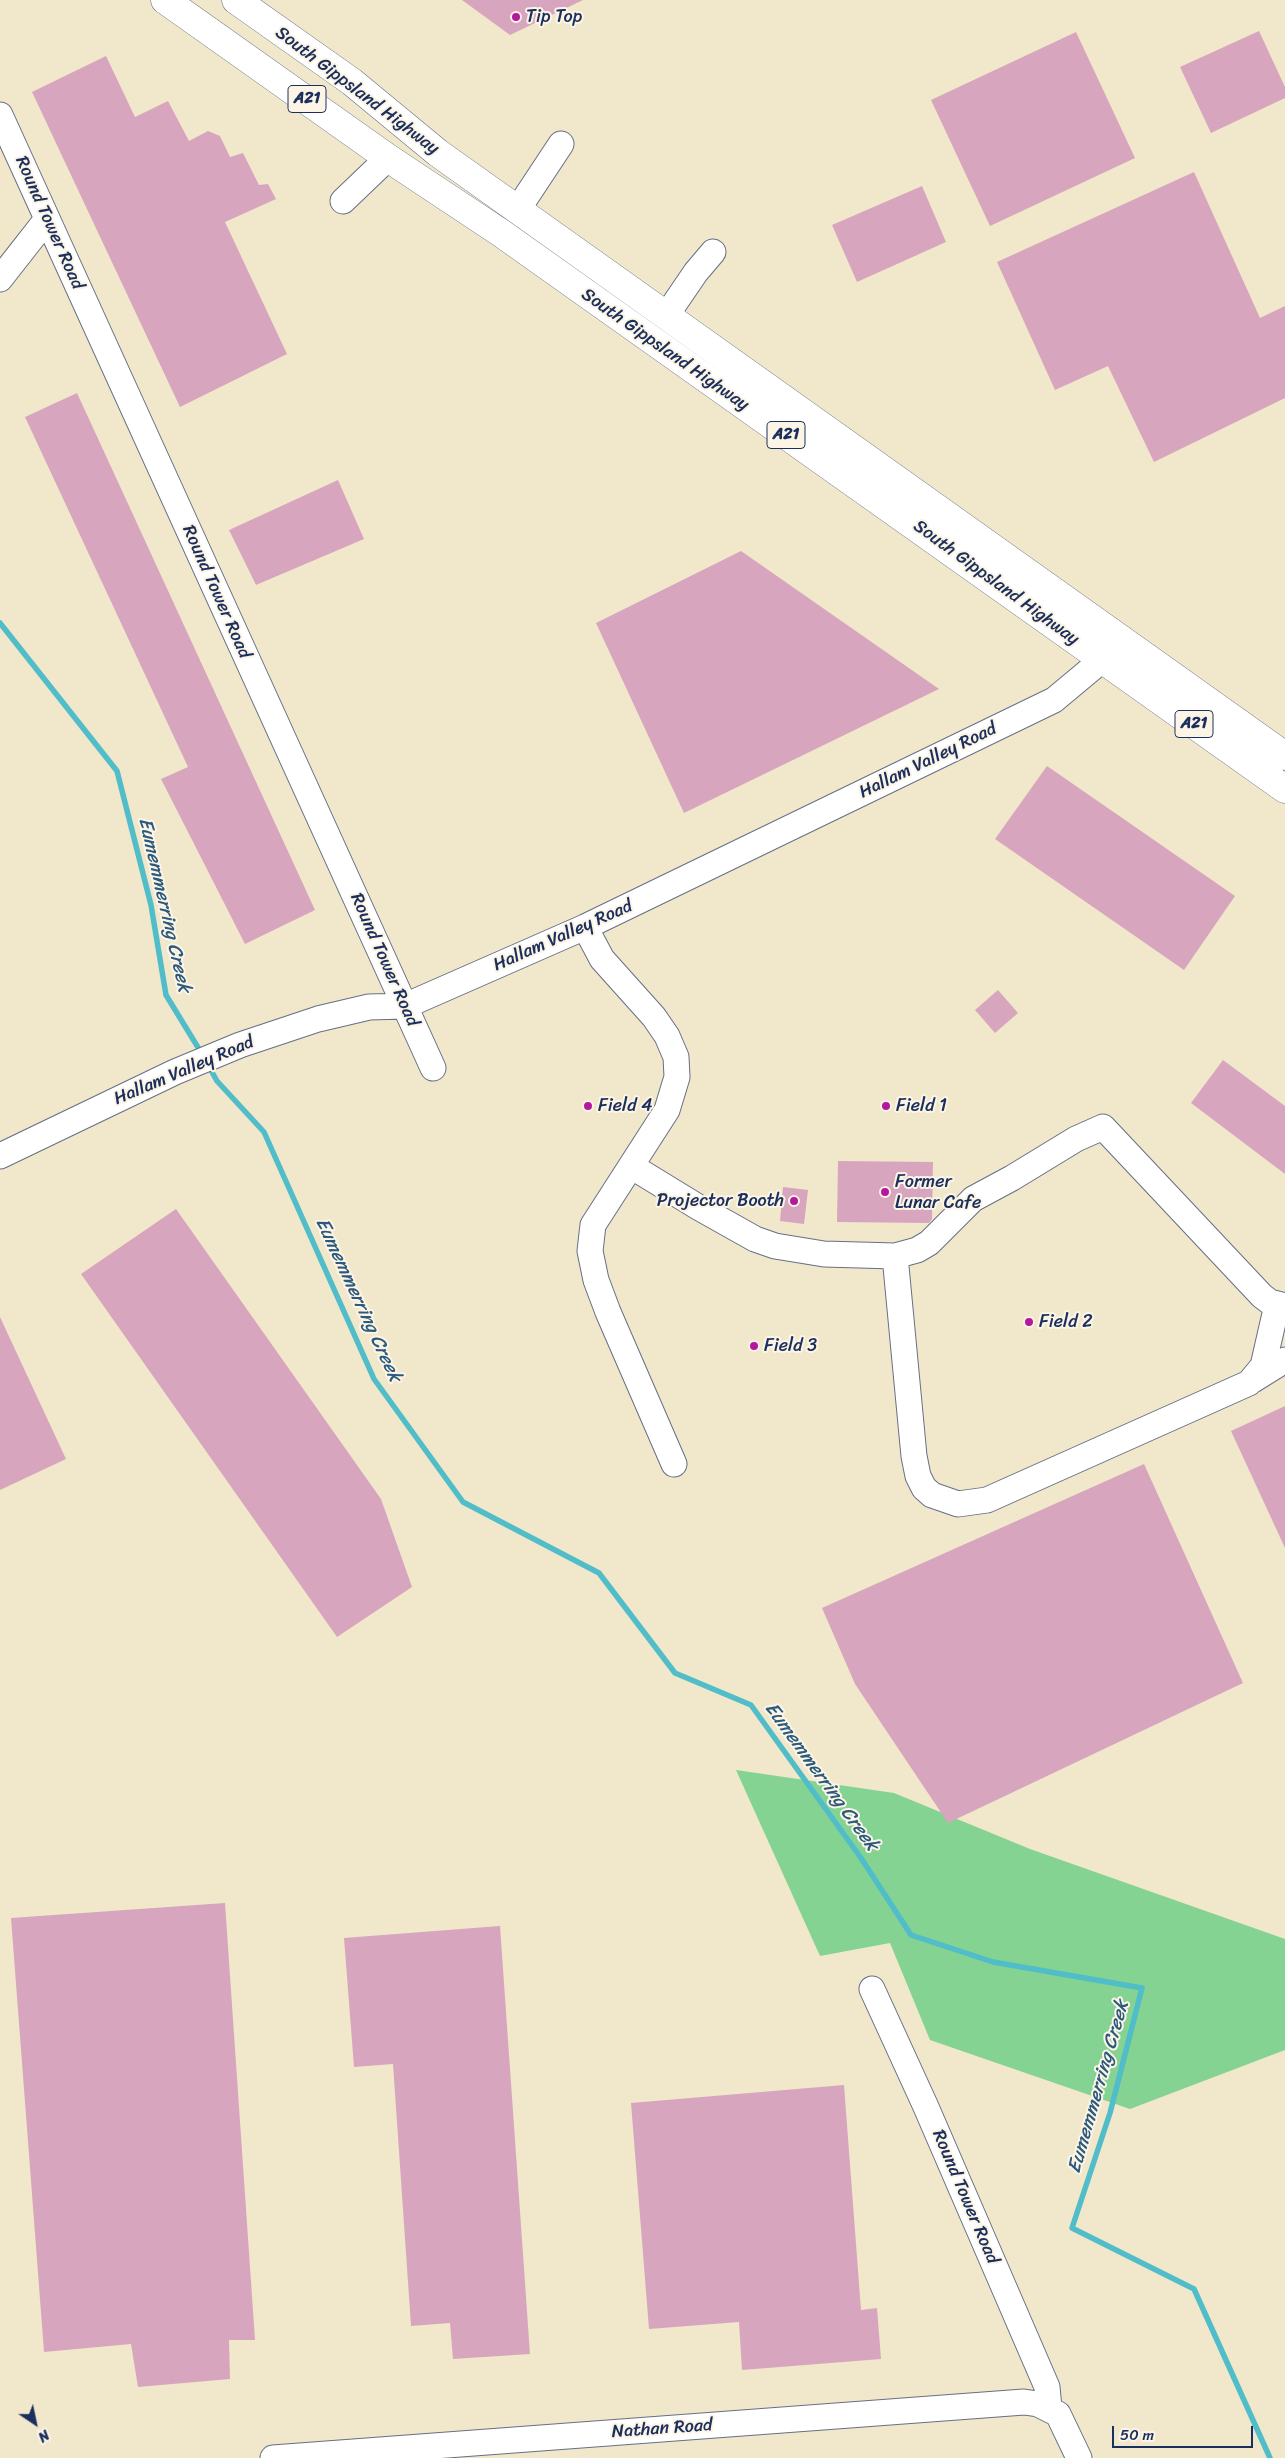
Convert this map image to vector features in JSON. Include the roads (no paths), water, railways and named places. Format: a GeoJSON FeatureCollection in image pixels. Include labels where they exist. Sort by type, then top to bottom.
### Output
{"type":"FeatureCollection","features":[{"type":"Feature","properties":{"kind":"highway","name":"South Gippsland Highway"},"geometry":{"type":"LineString","coordinates":[[165,0],[388,158],[501,233],[1285,789]]}},
{"type":"Feature","properties":{"kind":"highway","name":"South Gippsland Highway"},"geometry":{"type":"LineString","coordinates":[[236,0],[352,82],[407,128],[518,210],[1285,756]]}},
{"type":"Feature","properties":{"kind":"highway"},"geometry":{"type":"LineString","coordinates":[[388,158],[407,128]]}},
{"type":"Feature","properties":{"kind":"highway"},"geometry":{"type":"LineString","coordinates":[[501,233],[518,210]]}},
{"type":"Feature","properties":{"kind":"highway"},"geometry":{"type":"LineString","coordinates":[[647,338],[666,316]]}},
{"type":"Feature","properties":{"kind":"highway"},"geometry":{"type":"LineString","coordinates":[[846,477],[863,455]]}},
{"type":"Feature","properties":{"kind":"highway"},"geometry":{"type":"LineString","coordinates":[[1102,660],[1119,638]]}},
{"type":"Feature","properties":{"kind":"street","name":"Round Tower Road"},"geometry":{"type":"LineString","coordinates":[[0,115],[433,1068]]}},
{"type":"Feature","properties":{"kind":"street"},"geometry":{"type":"LineString","coordinates":[[518,210],[561,144]]}},
{"type":"Feature","properties":{"kind":"street"},"geometry":{"type":"LineString","coordinates":[[343,201],[388,158]]}},
{"type":"Feature","properties":{"kind":"street"},"geometry":{"type":"LineString","coordinates":[[0,279],[47,219]]}},
{"type":"Feature","properties":{"kind":"street"},"geometry":{"type":"LineString","coordinates":[[666,316],[696,272],[713,252]]}},
{"type":"Feature","properties":{"kind":"street","name":"Hallam Valley Road"},"geometry":{"type":"LineString","coordinates":[[0,1156],[175,1072],[240,1044],[318,1019],[369,1007],[405,1006],[585,927],[1054,700],[1102,660]]}},
{"type":"Feature","properties":{"kind":"street"},"geometry":{"type":"LineString","coordinates":[[585,927],[602,960],[654,1017],[667,1036],[676,1057],[677,1077],[670,1103],[593,1225],[590,1251],[596,1280],[608,1312],[674,1464]]}},
{"type":"Feature","properties":{"kind":"street"},"geometry":{"type":"LineString","coordinates":[[632,1166],[704,1211],[755,1239],[775,1246],[824,1254],[895,1256],[917,1250],[929,1243],[973,1199],[1076,1139],[1103,1127],[1262,1296],[1283,1309],[1262,1366],[1249,1383]]}},
{"type":"Feature","properties":{"kind":"street"},"geometry":{"type":"LineString","coordinates":[[895,1256],[914,1462],[924,1488],[932,1495],[944,1501],[958,1504],[988,1500],[1285,1367]]}},
{"type":"Feature","properties":{"kind":"street"},"geometry":{"type":"LineString","coordinates":[[1249,1383],[1285,1360]]}},
{"type":"Feature","properties":{"kind":"street"},"geometry":{"type":"LineString","coordinates":[[1249,1383],[1285,1363]]}},
{"type":"Feature","properties":{"kind":"street","name":"Round Tower Road"},"geometry":{"type":"LineString","coordinates":[[872,1989],[926,2107],[1047,2387],[1050,2397],[1049,2408]]}},
{"type":"Feature","properties":{"kind":"street","name":"Nathan Road"},"geometry":{"type":"LineString","coordinates":[[273,2458],[1006,2403],[1038,2404],[1049,2408]]}},
{"type":"Feature","properties":{"kind":"street"},"geometry":{"type":"LineString","coordinates":[[1049,2408],[1058,2414],[1063,2422],[1079,2458]]}},
{"type":"Feature","properties":{"kind":"waterway","name":"Eumemmerring Creek"},"geometry":{"type":"LineString","coordinates":[[0,623],[117,771],[151,905],[166,995],[202,1054]]}},
{"type":"Feature","properties":{"kind":"waterway","name":"Eumemmerring Creek"},"geometry":{"type":"LineString","coordinates":[[208,1065],[217,1081],[264,1132],[374,1379],[463,1502],[599,1573],[675,1673],[751,1705],[861,1858],[911,1935],[993,1962],[1142,1988],[1110,2113],[1072,2228],[1194,2289],[1270,2458]]}},
{"type":"Feature","properties":{"kind":"place","name":"Tip Top"},"geometry":{"type":"Point","coordinates":[516,17]}},
{"type":"Feature","properties":{"kind":"place","name":"Field 4"},"geometry":{"type":"Point","coordinates":[588,1106]}},
{"type":"Feature","properties":{"kind":"place","name":"Field 1"},"geometry":{"type":"Point","coordinates":[886,1106]}},
{"type":"Feature","properties":{"kind":"place","name":"Former Lunar Cafe"},"geometry":{"type":"Point","coordinates":[885,1192]}},
{"type":"Feature","properties":{"kind":"place","name":"Projector Booth"},"geometry":{"type":"Point","coordinates":[794,1201]}},
{"type":"Feature","properties":{"kind":"place","name":"Field 2"},"geometry":{"type":"Point","coordinates":[1029,1322]}},
{"type":"Feature","properties":{"kind":"place","name":"Field 3"},"geometry":{"type":"Point","coordinates":[754,1346]}}]}
